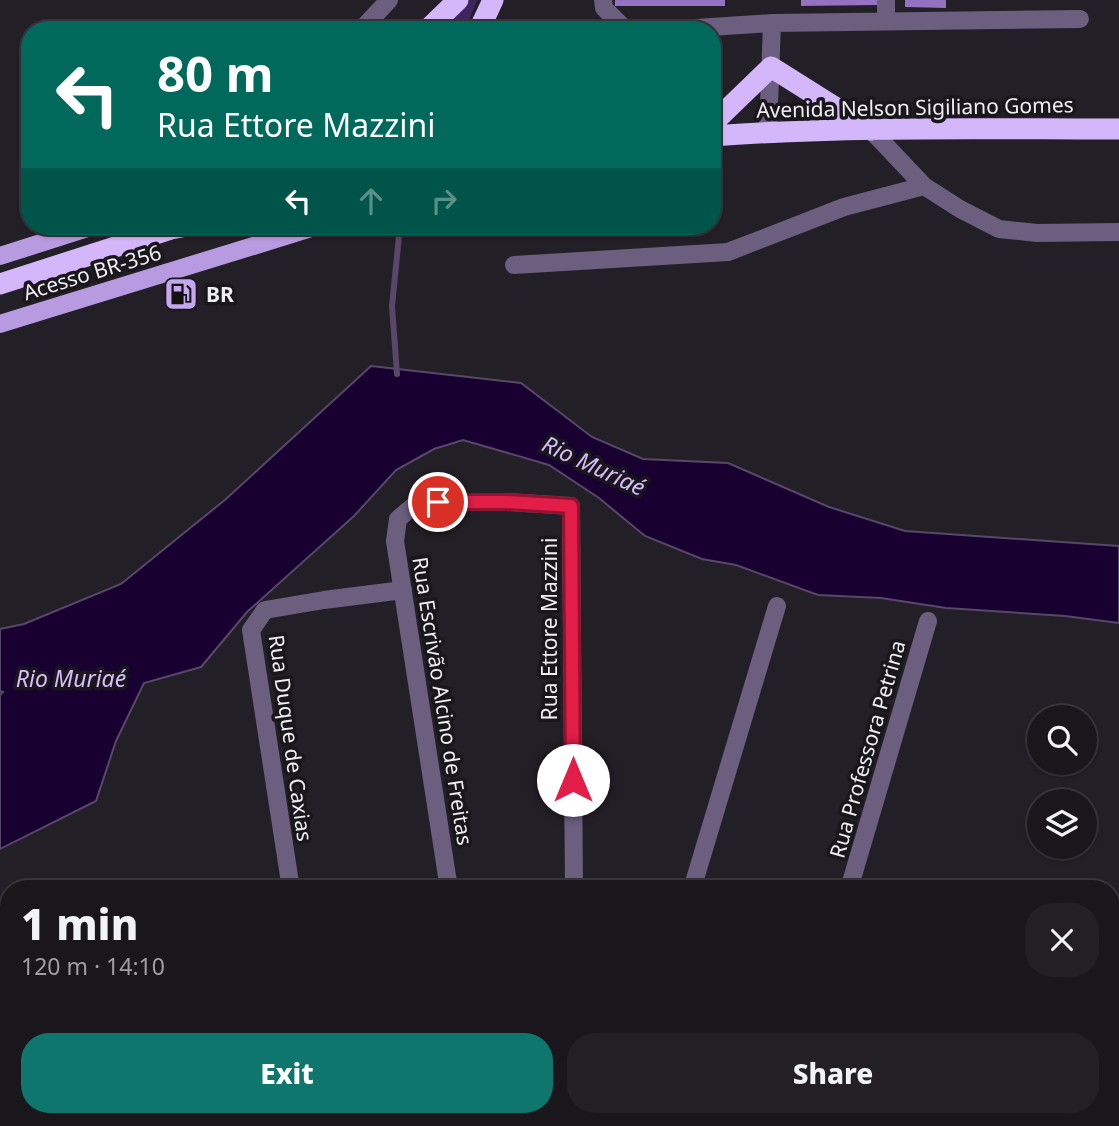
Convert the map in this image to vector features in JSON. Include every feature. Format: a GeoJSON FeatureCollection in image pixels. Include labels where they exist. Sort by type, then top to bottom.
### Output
{"type":"FeatureCollection","features":[{"type":"Feature","properties":{"kind":"highway"},"geometry":{"type":"LineString","coordinates":[[436,21],[458,0]]}},
{"type":"Feature","properties":{"kind":"highway"},"geometry":{"type":"LineString","coordinates":[[484,21],[493,0]]}},
{"type":"Feature","properties":{"kind":"highway"},"geometry":{"type":"LineString","coordinates":[[721,115],[771,67],[871,130]]}},
{"type":"Feature","properties":{"kind":"highway","name":"Avenida Nelson Sigiliano Gomes"},"geometry":{"type":"LineString","coordinates":[[721,135],[871,130],[1119,129]]}},
{"type":"Feature","properties":{"kind":"highway"},"geometry":{"type":"LineString","coordinates":[[0,284],[153,235]]}},
{"type":"Feature","properties":{"kind":"main road"},"geometry":{"type":"LineString","coordinates":[[0,256],[66,235]]}},
{"type":"Feature","properties":{"kind":"main road","name":"Acesso BR-356"},"geometry":{"type":"LineString","coordinates":[[0,324],[289,235]]}},
{"type":"Feature","properties":{"kind":"street"},"geometry":{"type":"LineString","coordinates":[[369,21],[389,0]]}},
{"type":"Feature","properties":{"kind":"street"},"geometry":{"type":"LineString","coordinates":[[603,0],[604,8],[617,21]]}},
{"type":"Feature","properties":{"kind":"street"},"geometry":{"type":"LineString","coordinates":[[886,0],[886,21]]}},
{"type":"Feature","properties":{"kind":"street"},"geometry":{"type":"LineString","coordinates":[[721,26],[772,23],[1080,19]]}},
{"type":"Feature","properties":{"kind":"street"},"geometry":{"type":"LineString","coordinates":[[768,132],[772,23]]}},
{"type":"Feature","properties":{"kind":"street"},"geometry":{"type":"LineString","coordinates":[[871,130],[924,186],[999,229],[1037,233],[1119,232]]}},
{"type":"Feature","properties":{"kind":"street"},"geometry":{"type":"LineString","coordinates":[[514,265],[728,251],[845,206],[924,186]]}},
{"type":"Feature","properties":{"kind":"street","name":"Rua Ettore Mazzini"},"geometry":{"type":"LineString","coordinates":[[398,519],[418,502],[507,502],[571,506],[574,880]]}},
{"type":"Feature","properties":{"kind":"street","name":"Rua Escrivão Alcino de Freitas"},"geometry":{"type":"LineString","coordinates":[[398,519],[395,541],[448,880]]}},
{"type":"Feature","properties":{"kind":"street","name":"Rua Duque de Caxias"},"geometry":{"type":"LineString","coordinates":[[290,880],[251,630],[265,610],[403,590]]}},
{"type":"Feature","properties":{"kind":"street"},"geometry":{"type":"LineString","coordinates":[[695,880],[777,606]]}},
{"type":"Feature","properties":{"kind":"street","name":"Rua Professora Petrina"},"geometry":{"type":"LineString","coordinates":[[852,880],[928,621]]}},
{"type":"Feature","properties":{"kind":"shaded area"},"geometry":{"type":"Polygon","coordinates":[[[470,0],[477,0],[469,21],[448,21],[470,0]]]}},
{"type":"Feature","properties":{"kind":"water","name":"Rio Muriaé"},"geometry":{"type":"Polygon","coordinates":[[[371,366],[521,383],[592,437],[643,459],[728,463],[829,507],[905,531],[1119,546],[1119,623],[1065,616],[946,608],[881,598],[818,595],[736,565],[702,559],[645,536],[599,498],[549,465],[463,440],[434,449],[396,470],[354,516],[247,612],[201,667],[144,683],[116,741],[96,801],[0,849],[0,695],[3,692],[0,691],[0,629],[24,624],[121,584],[226,499],[371,366]]]}},
{"type":"Feature","properties":{"kind":"building"},"geometry":{"type":"Polygon","coordinates":[[[615,0],[725,0],[725,6],[615,6],[615,0]]]}},
{"type":"Feature","properties":{"kind":"building"},"geometry":{"type":"Polygon","coordinates":[[[801,0],[878,0],[878,5],[801,6],[801,0]]]}},
{"type":"Feature","properties":{"kind":"building"},"geometry":{"type":"Polygon","coordinates":[[[905,0],[946,0],[946,8],[905,7],[905,0]]]}},
{"type":"Feature","properties":{"kind":"waterway"},"geometry":{"type":"LineString","coordinates":[[397,374],[392,306],[399,235]]}},
{"type":"Feature","properties":{"kind":"place","name":"BR"},"geometry":{"type":"Point","coordinates":[181,294]}},
{"type":"Feature","properties":{"kind":"route"},"geometry":{"type":"LineString","coordinates":[[438,502],[571,506],[573,780]]}}]}
